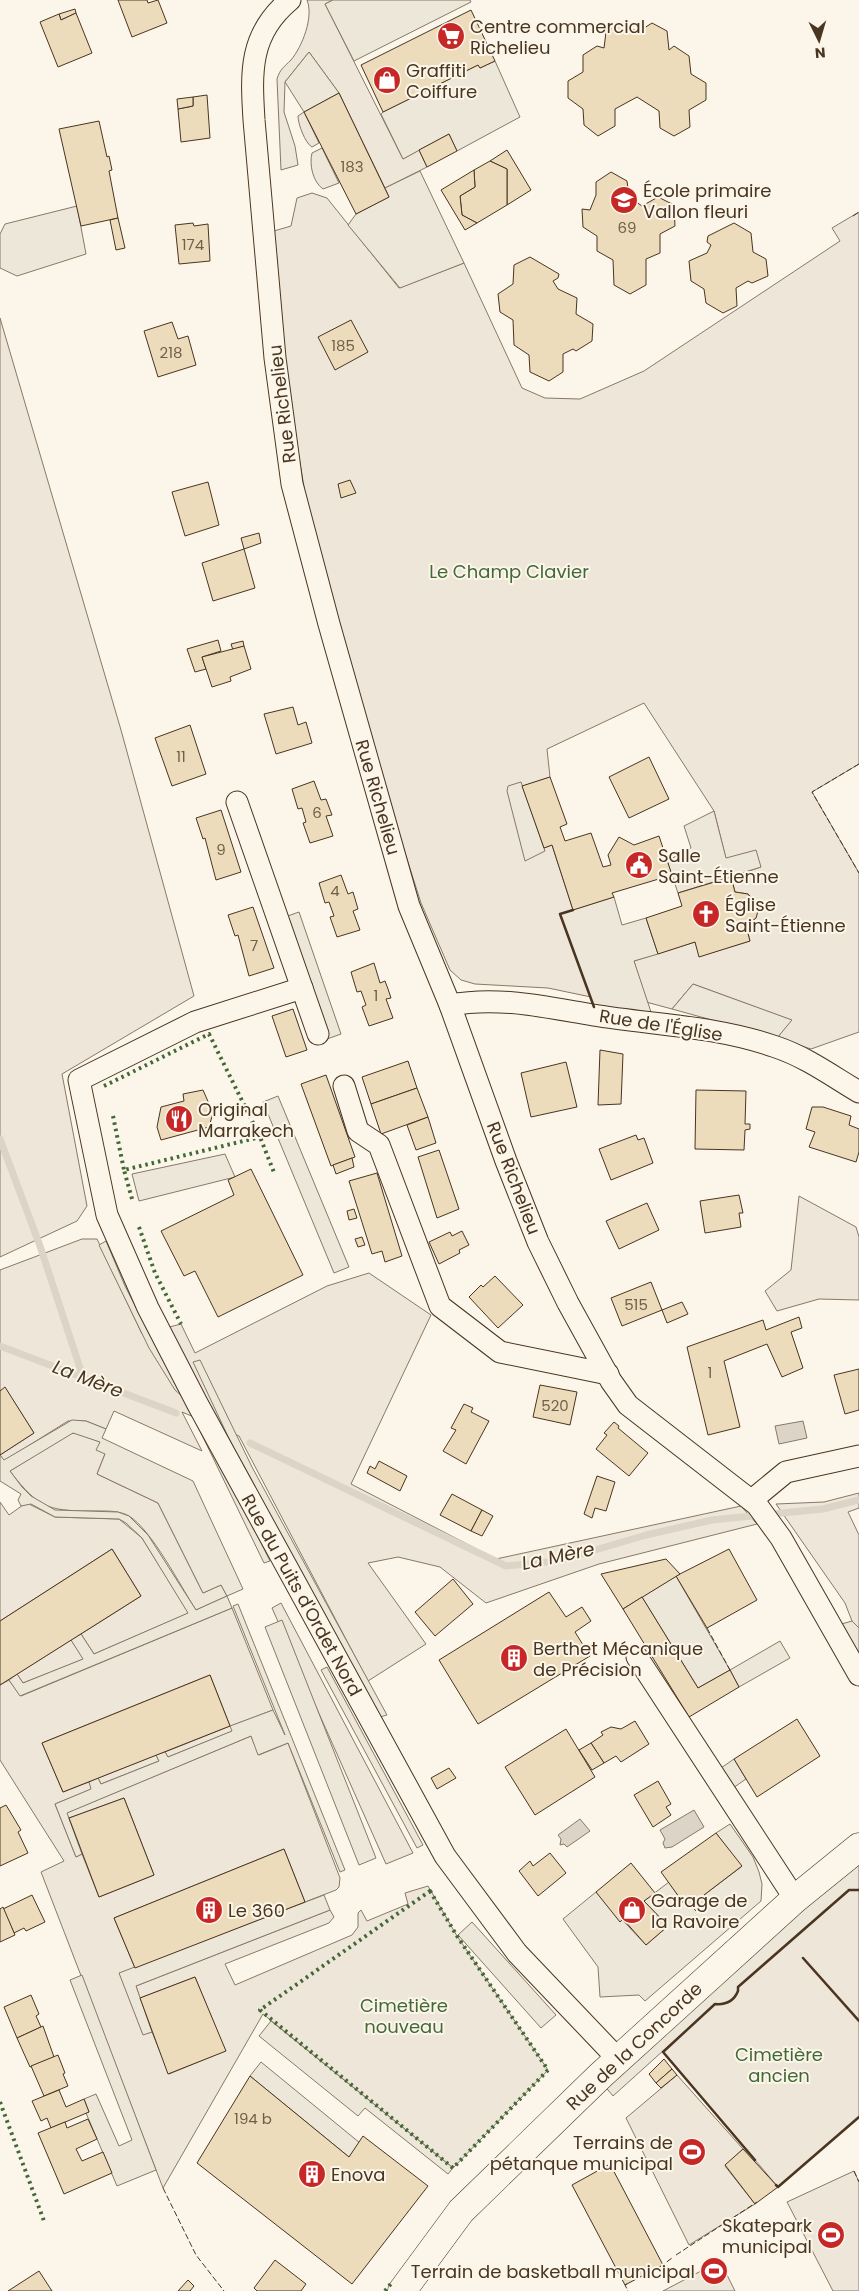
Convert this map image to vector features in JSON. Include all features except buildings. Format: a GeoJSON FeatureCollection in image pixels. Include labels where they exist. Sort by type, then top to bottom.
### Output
{"type":"FeatureCollection","features":[{"type":"Feature","properties":{"kind":"street","name":"Rue Richelieu"},"geometry":{"type":"LineString","coordinates":[[290,0],[264,27],[255,51],[252,78],[276,358],[292,484],[329,624],[409,906],[450,1005],[506,1161],[538,1242],[568,1303],[608,1374],[628,1405],[755,1503],[781,1538],[859,1675]]}},
{"type":"Feature","properties":{"kind":"street"},"geometry":{"type":"LineString","coordinates":[[238,802],[318,1034]]}},
{"type":"Feature","properties":{"kind":"street","name":"Rue du Puits d'Ordet Nord"},"geometry":{"type":"LineString","coordinates":[[302,988],[195,1022],[79,1080],[107,1215],[148,1308],[197,1403],[445,1856],[517,1953],[618,2059]]}},
{"type":"Feature","properties":{"kind":"street","name":"Rue de l'Église"},"geometry":{"type":"LineString","coordinates":[[450,1005],[481,1000],[554,1006],[592,1015],[705,1029],[775,1046],[801,1056],[859,1092]]}},
{"type":"Feature","properties":{"kind":"street"},"geometry":{"type":"LineString","coordinates":[[344,1086],[358,1131],[379,1145],[440,1306],[500,1352],[608,1374]]}},
{"type":"Feature","properties":{"kind":"street"},"geometry":{"type":"LineString","coordinates":[[755,1503],[786,1472],[859,1456]]}},
{"type":"Feature","properties":{"kind":"street"},"geometry":{"type":"LineString","coordinates":[[636,1657],[795,1899]]}},
{"type":"Feature","properties":{"kind":"street","name":"Rue de la Concorde"},"geometry":{"type":"LineString","coordinates":[[402,2291],[462,2211],[618,2059],[795,1899],[859,1847]]}},
{"type":"Feature","properties":{"kind":"green space"},"geometry":{"type":"Polygon","coordinates":[[[307,0],[333,0],[325,4],[403,159],[419,150],[427,167],[385,188],[339,93],[309,52],[285,82],[284,112],[295,146],[298,165],[281,170],[277,79],[281,70],[291,60],[303,40],[309,15],[307,0]]]}},
{"type":"Feature","properties":{"kind":"green space"},"geometry":{"type":"Polygon","coordinates":[[[304,112],[319,143],[312,147],[304,138],[299,124],[298,116],[304,112]]]}},
{"type":"Feature","properties":{"kind":"green space"},"geometry":{"type":"Polygon","coordinates":[[[322,148],[339,183],[323,189],[314,178],[311,163],[312,153],[322,148]]]}},
{"type":"Feature","properties":{"kind":"green space","name":"Le Champ Clavier"},"geometry":{"type":"Polygon","coordinates":[[[312,193],[327,198],[399,288],[464,263],[522,388],[545,398],[580,399],[644,371],[840,241],[832,228],[859,212],[859,764],[812,792],[859,873],[859,1032],[811,1049],[777,1038],[791,1020],[693,984],[672,1009],[646,1002],[634,961],[695,942],[700,956],[750,941],[746,926],[751,923],[756,915],[755,902],[748,894],[735,892],[731,877],[761,867],[726,859],[714,811],[644,703],[547,749],[550,777],[523,786],[544,848],[552,845],[573,910],[560,914],[591,997],[548,988],[475,984],[461,980],[450,970],[421,903],[391,809],[307,505],[288,391],[274,231],[291,226],[297,198],[312,193]]]}},
{"type":"Feature","properties":{"kind":"green space"},"geometry":{"type":"Polygon","coordinates":[[[0,318],[121,730],[194,996],[62,1074],[87,1206],[77,1221],[0,1257],[0,318]]]}},
{"type":"Feature","properties":{"kind":"green space"},"geometry":{"type":"Polygon","coordinates":[[[799,1196],[856,1227],[859,1237],[859,1300],[819,1299],[777,1311],[765,1291],[791,1270],[799,1196]]]}},
{"type":"Feature","properties":{"kind":"green space"},"geometry":{"type":"Polygon","coordinates":[[[82,1239],[97,1239],[142,1334],[181,1324],[195,1353],[327,1286],[369,1273],[431,1315],[351,1484],[496,1559],[741,1506],[757,1524],[599,1564],[486,1603],[440,1567],[398,1557],[368,1563],[426,1644],[368,1681],[239,1436],[182,1412],[202,1451],[114,1411],[106,1429],[86,1421],[68,1421],[4,1461],[0,1455],[34,1433],[5,1388],[0,1391],[0,1270],[82,1239]]]}},
{"type":"Feature","properties":{"kind":"green space"},"geometry":{"type":"Polygon","coordinates":[[[77,1433],[100,1442],[105,1454],[97,1474],[158,1503],[203,1593],[221,1585],[227,1596],[196,1610],[156,1545],[138,1523],[129,1516],[115,1512],[69,1510],[48,1506],[30,1494],[10,1471],[68,1434],[77,1433]]]}},
{"type":"Feature","properties":{"kind":"green space"},"geometry":{"type":"Polygon","coordinates":[[[859,1493],[859,1508],[848,1512],[859,1535],[859,1628],[852,1621],[845,1603],[776,1504],[824,1502],[859,1493]]]}},
{"type":"Feature","properties":{"kind":"green space"},"geometry":{"type":"Polygon","coordinates":[[[0,1502],[9,1515],[23,1505],[29,1504],[55,1517],[119,1519],[142,1538],[189,1613],[94,1654],[81,1634],[141,1596],[112,1549],[0,1621],[0,1502]]]}},
{"type":"Feature","properties":{"kind":"green space"},"geometry":{"type":"Polygon","coordinates":[[[281,1603],[413,1853],[386,1864],[272,1608],[281,1603]]]}},
{"type":"Feature","properties":{"kind":"green space","name":"Cimetière nouveau"},"geometry":{"type":"Polygon","coordinates":[[[232,1608],[273,1710],[231,1726],[233,1731],[168,1757],[165,1752],[230,1726],[210,1675],[42,1743],[63,1792],[89,1782],[92,1789],[55,1804],[76,1857],[82,1854],[99,1897],[154,1875],[124,1798],[69,1818],[66,1813],[251,1736],[259,1755],[288,1743],[340,1878],[339,1887],[336,1890],[305,1902],[284,1849],[114,1918],[135,1968],[120,1973],[143,2034],[152,2032],[169,2074],[225,2051],[195,1977],[140,1998],[136,1986],[330,1910],[334,1917],[329,1923],[225,1964],[235,1985],[352,1935],[358,1927],[358,1913],[361,1910],[367,1921],[408,1904],[405,1893],[428,1886],[457,1936],[548,2070],[453,2168],[263,2014],[163,2188],[41,1872],[64,1861],[0,1760],[0,1685],[9,1680],[21,1696],[232,1608]]]}},
{"type":"Feature","properties":{"kind":"green space"},"geometry":{"type":"Polygon","coordinates":[[[71,1640],[84,1659],[23,1683],[17,1674],[71,1640]]]}},
{"type":"Feature","properties":{"kind":"green space"},"geometry":{"type":"Polygon","coordinates":[[[156,1755],[159,1761],[101,1784],[98,1778],[156,1755]]]}},
{"type":"Feature","properties":{"kind":"green space","name":"Cimetière ancien"},"geometry":{"type":"Polygon","coordinates":[[[849,1890],[859,1890],[859,2117],[778,2187],[663,2052],[715,2004],[720,2004],[737,1994],[738,1987],[849,1890]]]}},
{"type":"Feature","properties":{"kind":"green space"},"geometry":{"type":"Polygon","coordinates":[[[677,2075],[743,2149],[725,2166],[755,2204],[689,2245],[626,2118],[677,2075]]]}},
{"type":"Feature","properties":{"kind":"green space","name":"Skatepark municipal"},"geometry":{"type":"Polygon","coordinates":[[[854,2171],[859,2182],[859,2291],[833,2291],[787,2202],[854,2171]]]}},
{"type":"Feature","properties":{"kind":"green space","name":"Terrain de basketball municipal"},"geometry":{"type":"Polygon","coordinates":[[[720,2261],[735,2291],[663,2291],[720,2261]]]}},
{"type":"Feature","properties":{"kind":"shaded area"},"geometry":{"type":"Polygon","coordinates":[[[333,0],[470,0],[471,2],[354,61],[325,4],[333,0]]]}},
{"type":"Feature","properties":{"kind":"shaded area"},"geometry":{"type":"Polygon","coordinates":[[[309,52],[339,93],[304,112],[285,82],[309,52]]]}},
{"type":"Feature","properties":{"kind":"shaded area"},"geometry":{"type":"Polygon","coordinates":[[[495,61],[520,117],[457,151],[449,134],[403,159],[381,114],[478,65],[480,68],[495,61]]]}},
{"type":"Feature","properties":{"kind":"shaded area"},"geometry":{"type":"Polygon","coordinates":[[[420,171],[464,263],[400,288],[348,225],[356,214],[389,197],[385,188],[420,171]]]}},
{"type":"Feature","properties":{"kind":"shaded area"},"geometry":{"type":"Polygon","coordinates":[[[77,206],[86,254],[17,276],[0,268],[0,234],[5,224],[77,206]]]}},
{"type":"Feature","properties":{"kind":"shaded area"},"geometry":{"type":"Polygon","coordinates":[[[521,782],[545,851],[525,861],[507,791],[508,786],[521,782]]]}},
{"type":"Feature","properties":{"kind":"shaded area"},"geometry":{"type":"Polygon","coordinates":[[[714,811],[726,858],[756,850],[761,867],[678,893],[667,861],[691,848],[684,826],[714,811]]]}},
{"type":"Feature","properties":{"kind":"shaded area"},"geometry":{"type":"Polygon","coordinates":[[[614,897],[622,925],[646,918],[658,954],[634,961],[651,1012],[594,1007],[560,914],[614,897]]]}},
{"type":"Feature","properties":{"kind":"shaded area"},"geometry":{"type":"Polygon","coordinates":[[[299,912],[341,1034],[327,1039],[285,917],[299,912]]]}},
{"type":"Feature","properties":{"kind":"shaded area"},"geometry":{"type":"Polygon","coordinates":[[[693,984],[792,1020],[777,1038],[672,1009],[693,984]]]}},
{"type":"Feature","properties":{"kind":"shaded area"},"geometry":{"type":"Polygon","coordinates":[[[278,1096],[349,1267],[334,1273],[263,1102],[278,1096]]]}},
{"type":"Feature","properties":{"kind":"shaded area"},"geometry":{"type":"Polygon","coordinates":[[[225,1154],[235,1177],[139,1201],[132,1174],[225,1154]]]}},
{"type":"Feature","properties":{"kind":"shaded area"},"geometry":{"type":"Polygon","coordinates":[[[106,1241],[125,1286],[164,1362],[216,1453],[270,1561],[264,1563],[184,1398],[175,1390],[149,1348],[99,1245],[106,1241]]]}},
{"type":"Feature","properties":{"kind":"shaded area"},"geometry":{"type":"Polygon","coordinates":[[[200,1360],[252,1467],[387,1715],[380,1717],[240,1462],[193,1362],[200,1360]]]}},
{"type":"Feature","properties":{"kind":"shaded area"},"geometry":{"type":"Polygon","coordinates":[[[72,1420],[86,1421],[106,1429],[102,1438],[193,1481],[243,1589],[227,1596],[232,1608],[20,1696],[9,1680],[17,1674],[23,1683],[83,1659],[71,1640],[81,1634],[94,1654],[188,1613],[142,1538],[126,1523],[119,1519],[55,1517],[31,1504],[21,1506],[18,1500],[21,1494],[0,1481],[0,1455],[4,1460],[72,1420]],[[73,1433],[10,1471],[31,1496],[55,1510],[118,1512],[129,1516],[148,1535],[196,1610],[227,1596],[221,1585],[203,1593],[158,1503],[97,1474],[105,1454],[96,1450],[100,1442],[73,1433]]]}},
{"type":"Feature","properties":{"kind":"shaded area"},"geometry":{"type":"Polygon","coordinates":[[[803,1421],[807,1438],[779,1444],[775,1426],[803,1421]]]}},
{"type":"Feature","properties":{"kind":"shaded area"},"geometry":{"type":"Polygon","coordinates":[[[676,1576],[730,1670],[698,1688],[642,1597],[676,1576]]]}},
{"type":"Feature","properties":{"kind":"shaded area"},"geometry":{"type":"Polygon","coordinates":[[[238,1604],[345,1870],[340,1872],[288,1743],[258,1755],[251,1736],[67,1813],[82,1854],[76,1857],[55,1804],[91,1789],[89,1782],[98,1778],[101,1784],[159,1761],[156,1755],[165,1752],[168,1757],[232,1731],[230,1726],[273,1710],[285,1735],[233,1606],[238,1604]]]}},
{"type":"Feature","properties":{"kind":"shaded area"},"geometry":{"type":"Polygon","coordinates":[[[282,1620],[376,1858],[359,1865],[265,1627],[282,1620]]]}},
{"type":"Feature","properties":{"kind":"shaded area"},"geometry":{"type":"Polygon","coordinates":[[[852,1621],[859,1628],[859,1666],[838,1625],[852,1621]]]}},
{"type":"Feature","properties":{"kind":"shaded area"},"geometry":{"type":"Polygon","coordinates":[[[780,1641],[790,1658],[739,1687],[730,1670],[780,1641]]]}},
{"type":"Feature","properties":{"kind":"shaded area"},"geometry":{"type":"Polygon","coordinates":[[[327,1667],[423,1845],[417,1848],[321,1670],[327,1667]]]}},
{"type":"Feature","properties":{"kind":"shaded area"},"geometry":{"type":"Polygon","coordinates":[[[734,1759],[746,1779],[733,1788],[721,1768],[734,1759]]]}},
{"type":"Feature","properties":{"kind":"shaded area"},"geometry":{"type":"Polygon","coordinates":[[[694,1810],[704,1827],[672,1847],[665,1848],[663,1843],[665,1839],[660,1830],[694,1810]]]}},
{"type":"Feature","properties":{"kind":"shaded area"},"geometry":{"type":"Polygon","coordinates":[[[580,1819],[590,1831],[567,1847],[564,1844],[560,1845],[561,1839],[558,1835],[580,1819]]]}},
{"type":"Feature","properties":{"kind":"shaded area"},"geometry":{"type":"Polygon","coordinates":[[[730,1824],[753,1857],[762,1884],[761,1901],[645,2001],[639,1995],[600,1997],[598,1967],[563,1919],[596,1892],[646,1945],[668,1926],[644,1901],[669,1882],[687,1908],[691,1905],[696,1911],[708,1900],[704,1895],[741,1867],[716,1833],[730,1824]]]}},
{"type":"Feature","properties":{"kind":"shaded area"},"geometry":{"type":"Polygon","coordinates":[[[859,1858],[859,1890],[849,1890],[738,1987],[738,1991],[733,1999],[727,2003],[715,2004],[613,2096],[603,2084],[859,1858]]]}},
{"type":"Feature","properties":{"kind":"shaded area"},"geometry":{"type":"Polygon","coordinates":[[[324,1895],[330,1910],[136,1986],[152,2032],[143,2035],[119,1973],[324,1895]]]}},
{"type":"Feature","properties":{"kind":"shaded area"},"geometry":{"type":"Polygon","coordinates":[[[472,1922],[556,2015],[541,2028],[458,1935],[472,1922]]]}},
{"type":"Feature","properties":{"kind":"shaded area"},"geometry":{"type":"Polygon","coordinates":[[[82,1975],[156,2170],[117,2186],[86,2113],[89,2112],[84,2099],[96,2094],[119,2146],[132,2140],[70,1980],[82,1975]]]}},
{"type":"Feature","properties":{"kind":"shaded area"},"geometry":{"type":"Polygon","coordinates":[[[271,2021],[453,2168],[448,2174],[365,2108],[358,2116],[259,2036],[271,2021]]]}},
{"type":"Feature","properties":{"kind":"shaded area"},"geometry":{"type":"Polygon","coordinates":[[[261,2062],[360,2143],[349,2157],[250,2076],[261,2062]]]}},
{"type":"Feature","properties":{"kind":"waterway"},"geometry":{"type":"LineString","coordinates":[[0,1139],[40,1246],[83,1377]]}},
{"type":"Feature","properties":{"kind":"waterway","name":"La Mère"},"geometry":{"type":"LineString","coordinates":[[0,1346],[176,1413]]}},
{"type":"Feature","properties":{"kind":"waterway","name":"La Mère"},"geometry":{"type":"LineString","coordinates":[[250,1443],[506,1566],[558,1561],[646,1535],[712,1520],[823,1509],[859,1500]]}},
{"type":"Feature","properties":{"kind":"hedge"},"geometry":{"type":"LineString","coordinates":[[104,1086],[209,1034],[260,1137],[275,1175]]}},
{"type":"Feature","properties":{"kind":"hedge"},"geometry":{"type":"LineString","coordinates":[[113,1116],[124,1170]]}},
{"type":"Feature","properties":{"kind":"hedge"},"geometry":{"type":"LineString","coordinates":[[132,1199],[124,1170],[260,1137]]}},
{"type":"Feature","properties":{"kind":"hedge"},"geometry":{"type":"LineString","coordinates":[[139,1227],[155,1273],[181,1324]]}},
{"type":"Feature","properties":{"kind":"hedge"},"geometry":{"type":"LineString","coordinates":[[430,1891],[457,1936],[548,2070],[453,2168],[260,2010],[430,1891]]}},
{"type":"Feature","properties":{"kind":"hedge"},"geometry":{"type":"LineString","coordinates":[[0,2102],[44,2221]]}},
{"type":"Feature","properties":{"kind":"hedge"},"geometry":{"type":"LineString","coordinates":[[385,2291],[393,2281]]}},
{"type":"Feature","properties":{"kind":"fence"},"geometry":{"type":"LineString","coordinates":[[853,216],[859,212]]}},
{"type":"Feature","properties":{"kind":"fence"},"geometry":{"type":"LineString","coordinates":[[859,764],[812,792],[859,873]]}},
{"type":"Feature","properties":{"kind":"fence"},"geometry":{"type":"LineString","coordinates":[[707,1628],[730,1670]]}},
{"type":"Feature","properties":{"kind":"fence"},"geometry":{"type":"LineString","coordinates":[[854,2171],[859,2182]]}},
{"type":"Feature","properties":{"kind":"fence"},"geometry":{"type":"LineString","coordinates":[[163,2188],[196,2255],[224,2291]]}},
{"type":"Feature","properties":{"kind":"fence"},"geometry":{"type":"LineString","coordinates":[[676,2255],[757,2202]]}},
{"type":"Feature","properties":{"kind":"fence"},"geometry":{"type":"LineString","coordinates":[[660,2267],[672,2258]]}},
{"type":"Feature","properties":{"kind":"fence"},"geometry":{"type":"LineString","coordinates":[[627,2284],[625,2285],[628,2291]]}},
{"type":"Feature","properties":{"kind":"wall"},"geometry":{"type":"LineString","coordinates":[[573,910],[560,914],[594,1007]]}},
{"type":"Feature","properties":{"kind":"wall"},"geometry":{"type":"LineString","coordinates":[[755,2160],[663,2052],[715,2004],[723,2004],[732,2000],[738,1991],[738,1987],[849,1890],[859,1890]]}},
{"type":"Feature","properties":{"kind":"wall"},"geometry":{"type":"LineString","coordinates":[[803,1958],[859,2021]]}},
{"type":"Feature","properties":{"kind":"wall"},"geometry":{"type":"LineString","coordinates":[[776,2185],[778,2187],[859,2117]]}},
{"type":"Feature","properties":{"kind":"place","name":"Centre commercial Richelieu"},"geometry":{"type":"Point","coordinates":[451,36]}},
{"type":"Feature","properties":{"kind":"place","name":"Graffiti Coiffure"},"geometry":{"type":"Point","coordinates":[387,80]}},
{"type":"Feature","properties":{"kind":"place","name":"École primaire Vallon fleuri"},"geometry":{"type":"Point","coordinates":[624,200]}},
{"type":"Feature","properties":{"kind":"place","name":"Salle Saint-Étienne"},"geometry":{"type":"Point","coordinates":[639,865]}},
{"type":"Feature","properties":{"kind":"place","name":"Église Saint-Étienne"},"geometry":{"type":"Point","coordinates":[706,914]}},
{"type":"Feature","properties":{"kind":"place","name":"Original Marrakech"},"geometry":{"type":"Point","coordinates":[179,1119]}},
{"type":"Feature","properties":{"kind":"place","name":"Berthet Mécanique de Précision"},"geometry":{"type":"Point","coordinates":[514,1658]}},
{"type":"Feature","properties":{"kind":"place","name":"Le 360"},"geometry":{"type":"Point","coordinates":[209,1910]}},
{"type":"Feature","properties":{"kind":"place","name":"Garage de la Ravoire"},"geometry":{"type":"Point","coordinates":[632,1910]}},
{"type":"Feature","properties":{"kind":"place","name":"Terrains de pétanque municipal"},"geometry":{"type":"Point","coordinates":[692,2152]}},
{"type":"Feature","properties":{"kind":"place","name":"Enova"},"geometry":{"type":"Point","coordinates":[312,2174]}},
{"type":"Feature","properties":{"kind":"place","name":"Skatepark municipal"},"geometry":{"type":"Point","coordinates":[831,2235]}},
{"type":"Feature","properties":{"kind":"place","name":"Terrain de basketball municipal"},"geometry":{"type":"Point","coordinates":[714,2271]}}]}
